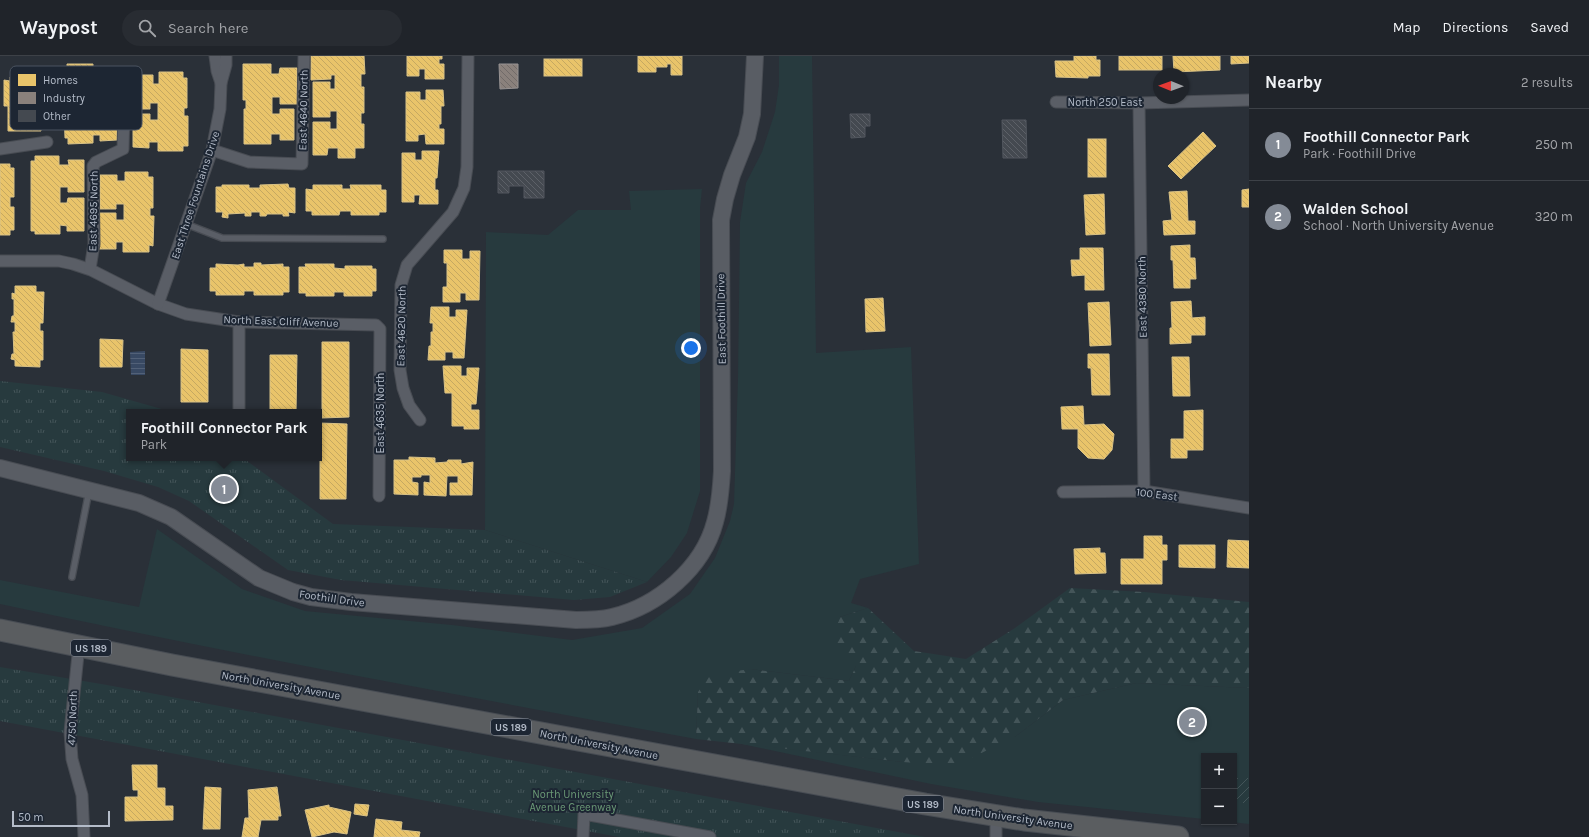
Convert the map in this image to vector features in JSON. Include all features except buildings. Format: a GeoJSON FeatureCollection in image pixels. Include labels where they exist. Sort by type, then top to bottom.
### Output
{"type":"FeatureCollection","features":[{"type":"Feature","properties":{"kind":"highway","name":"North University Avenue"},"geometry":{"type":"LineString","coordinates":[[0,630],[180,666],[925,804],[996,815],[1178,837]]}},
{"type":"Feature","properties":{"kind":"main road","name":"East Foothill Drive"},"geometry":{"type":"LineString","coordinates":[[682,577],[693,565],[705,547],[715,523],[718,506],[722,471],[721,220],[728,187],[747,137],[752,114],[755,56]]}},
{"type":"Feature","properties":{"kind":"main road","name":"Foothill Drive"},"geometry":{"type":"LineString","coordinates":[[0,468],[89,491],[156,510],[171,516],[259,578],[293,592],[326,599],[554,619],[591,620],[612,617],[645,605],[663,593],[682,577]]}},
{"type":"Feature","properties":{"kind":"street","name":"East Three Fountains Drive"},"geometry":{"type":"LineString","coordinates":[[215,56],[217,71],[221,83]]}},
{"type":"Feature","properties":{"kind":"street","name":"East Three Fountains Drive"},"geometry":{"type":"LineString","coordinates":[[158,304],[212,150],[220,109],[221,83],[226,65],[226,56]]}},
{"type":"Feature","properties":{"kind":"street","name":"East 4620 North"},"geometry":{"type":"LineString","coordinates":[[420,420],[409,405],[403,388],[400,370],[401,285],[407,265],[453,212],[464,188],[467,167],[468,56]]}},
{"type":"Feature","properties":{"kind":"street","name":"East 4640 North"},"geometry":{"type":"LineString","coordinates":[[212,150],[249,162],[302,164],[304,57]]}},
{"type":"Feature","properties":{"kind":"street","name":"North 250 East"},"geometry":{"type":"LineString","coordinates":[[1056,102],[1139,103],[1249,100]]}},
{"type":"Feature","properties":{"kind":"street","name":"East 4380 North"},"geometry":{"type":"LineString","coordinates":[[1139,103],[1144,491]]}},
{"type":"Feature","properties":{"kind":"street","name":"East 4695 North"},"geometry":{"type":"LineString","coordinates":[[90,269],[94,244],[93,166],[96,162],[123,149],[124,130]]}},
{"type":"Feature","properties":{"kind":"street"},"geometry":{"type":"LineString","coordinates":[[0,149],[47,142]]}},
{"type":"Feature","properties":{"kind":"street","name":"North East Cliff Avenue"},"geometry":{"type":"LineString","coordinates":[[0,261],[58,261],[90,269],[158,304],[186,314],[239,322],[370,324],[376,325],[380,329]]}},
{"type":"Feature","properties":{"kind":"street"},"geometry":{"type":"LineString","coordinates":[[239,322],[239,409]]}},
{"type":"Feature","properties":{"kind":"street","name":"East 4635 North"},"geometry":{"type":"LineString","coordinates":[[379,496],[380,329]]}},
{"type":"Feature","properties":{"kind":"street","name":"100 East"},"geometry":{"type":"LineString","coordinates":[[1063,492],[1144,491],[1249,508]]}},
{"type":"Feature","properties":{"kind":"street","name":"4750 North"},"geometry":{"type":"LineString","coordinates":[[79,645],[70,732],[72,759],[82,795],[84,837]]}},
{"type":"Feature","properties":{"kind":"street"},"geometry":{"type":"LineString","coordinates":[[583,837],[584,814],[710,837]]}},
{"type":"Feature","properties":{"kind":"street"},"geometry":{"type":"LineString","coordinates":[[996,815],[996,837]]}},
{"type":"Feature","properties":{"kind":"lane"},"geometry":{"type":"LineString","coordinates":[[186,224],[222,238],[383,239]]}},
{"type":"Feature","properties":{"kind":"lane"},"geometry":{"type":"LineString","coordinates":[[72,577],[89,491]]}},
{"type":"Feature","properties":{"kind":"green space"},"geometry":{"type":"Polygon","coordinates":[[[779,56],[812,56],[816,353],[911,347],[919,564],[860,579],[851,603],[868,608],[840,617],[856,666],[849,681],[750,669],[698,692],[696,739],[435,691],[0,604],[0,580],[139,607],[157,529],[242,589],[305,611],[452,625],[572,640],[642,628],[690,594],[715,558],[730,521],[734,504],[738,379],[740,222],[746,183],[762,152],[775,112],[779,85],[779,56]]]}},
{"type":"Feature","properties":{"kind":"green space"},"geometry":{"type":"Polygon","coordinates":[[[702,189],[700,208],[700,491],[687,533],[671,557],[647,582],[485,530],[486,232],[548,235],[578,210],[631,210],[629,191],[702,189]]]}},
{"type":"Feature","properties":{"kind":"green space"},"geometry":{"type":"Polygon","coordinates":[[[0,381],[102,392],[162,409],[126,409],[126,461],[247,461],[333,524],[485,530],[647,582],[610,597],[574,600],[341,580],[288,570],[189,501],[158,487],[104,471],[0,447],[0,381]]]}},
{"type":"Feature","properties":{"kind":"green space"},"geometry":{"type":"Polygon","coordinates":[[[1070,588],[1144,592],[1249,602],[1249,688],[1136,683],[1063,700],[1016,736],[955,766],[903,762],[696,739],[698,692],[710,675],[750,669],[849,681],[856,666],[831,643],[840,617],[868,608],[914,651],[966,659],[1015,628],[1070,588]]]}},
{"type":"Feature","properties":{"kind":"green space","name":"North University Avenue Greenway"},"geometry":{"type":"Polygon","coordinates":[[[0,667],[107,685],[925,837],[619,837],[0,721],[0,667]]]}},
{"type":"Feature","properties":{"kind":"green space"},"geometry":{"type":"Polygon","coordinates":[[[1136,683],[1249,688],[1249,824],[1237,823],[1237,753],[1201,753],[1201,819],[1038,802],[931,784],[737,743],[903,762],[1016,736],[1063,700],[1136,683]]]}},
{"type":"Feature","properties":{"kind":"green space"},"geometry":{"type":"Polygon","coordinates":[[[1237,778],[1249,778],[1249,803],[1237,803],[1237,778]]]}},
{"type":"Feature","properties":{"kind":"water"},"geometry":{"type":"Polygon","coordinates":[[[145,351],[145,375],[131,375],[130,352],[145,351]]]}},
{"type":"Feature","properties":{"kind":"place","name":"Foothill Connector Park"},"geometry":{"type":"Point","coordinates":[224,489]}},
{"type":"Feature","properties":{"kind":"place","name":"Walden School"},"geometry":{"type":"Point","coordinates":[1192,722]}}]}
